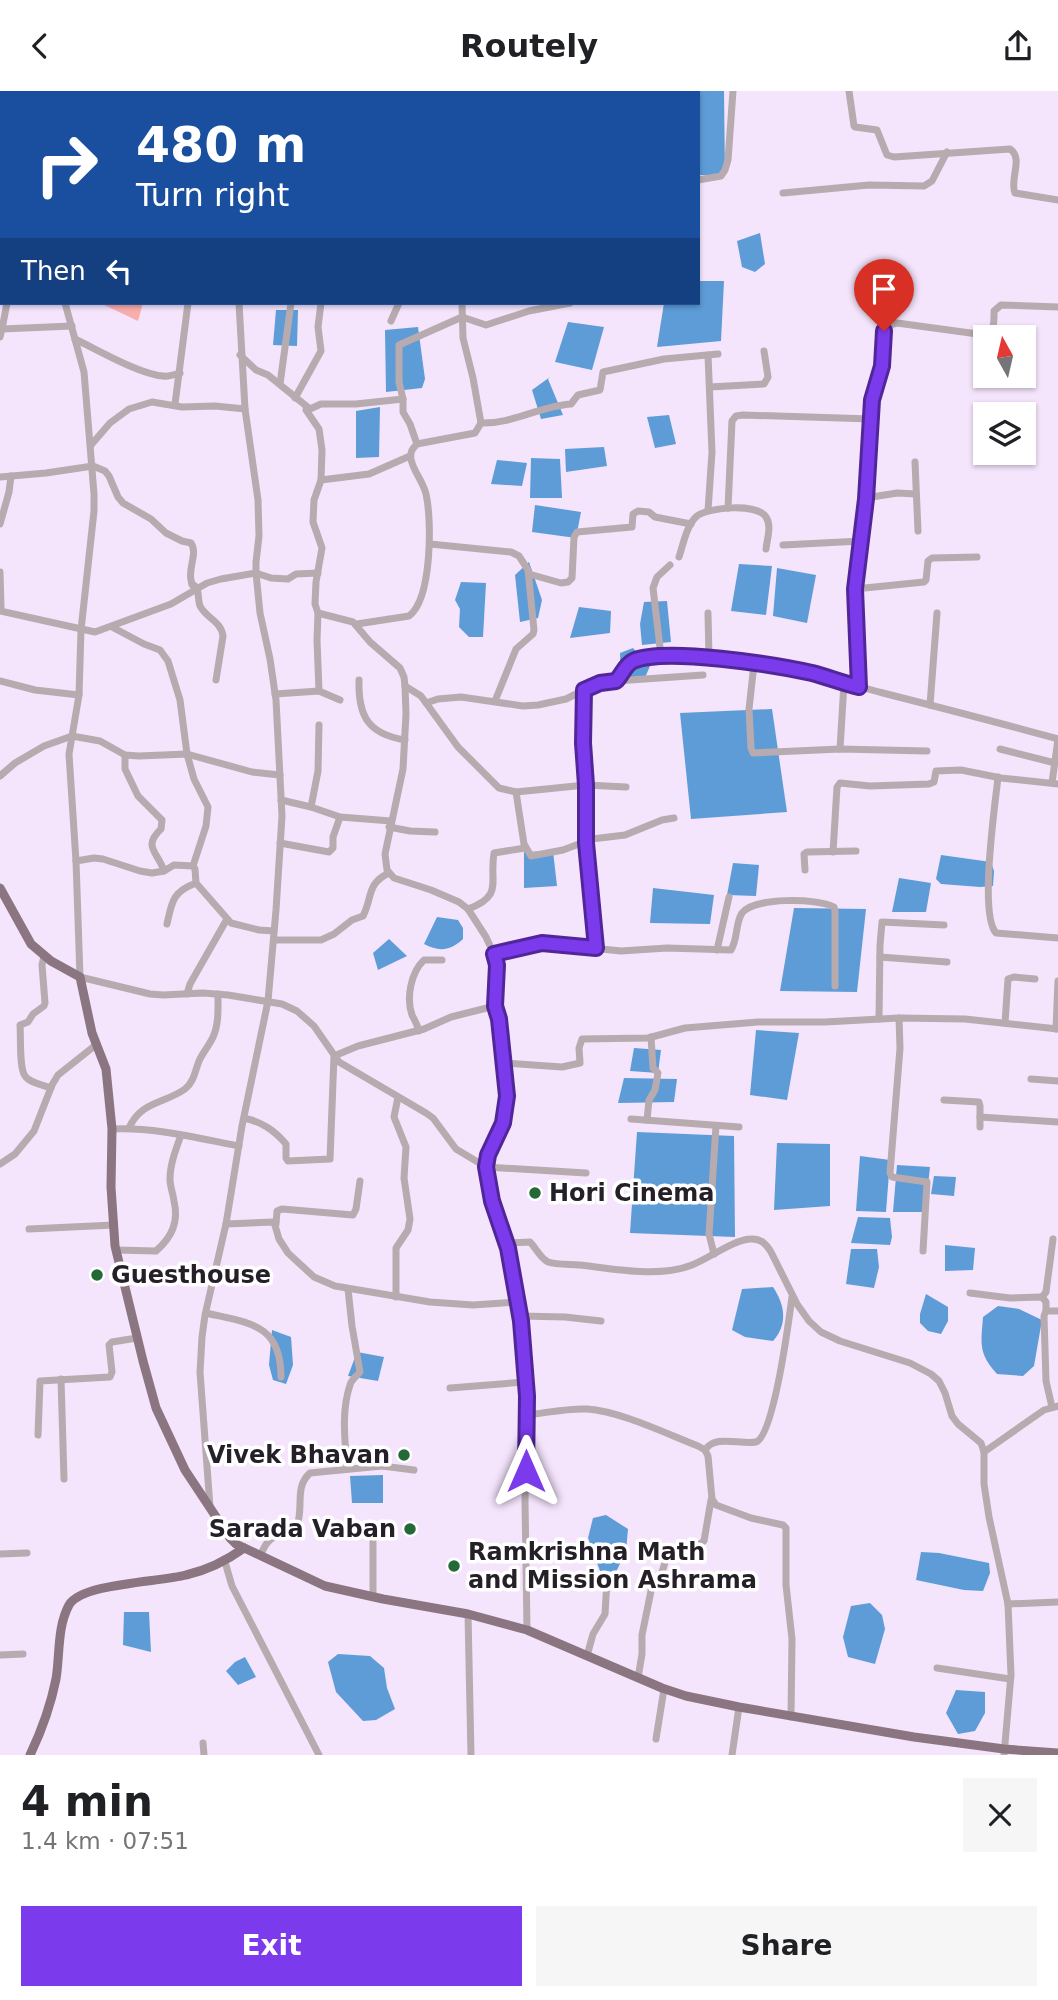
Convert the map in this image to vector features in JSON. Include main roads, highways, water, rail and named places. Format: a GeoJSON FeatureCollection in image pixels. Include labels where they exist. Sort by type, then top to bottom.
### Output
{"type":"FeatureCollection","features":[{"type":"Feature","properties":{"kind":"main road"},"geometry":{"type":"LineString","coordinates":[[0,888],[31,944],[44,956],[80,977],[84,1001],[106,1069],[112,1129],[111,1187],[116,1250],[137,1338],[156,1408],[164,1427],[185,1470],[230,1538],[244,1548],[325,1586],[468,1614],[527,1630],[664,1689],[792,1717],[1004,1752],[1058,1753]]}},
{"type":"Feature","properties":{"kind":"main road"},"geometry":{"type":"LineString","coordinates":[[30,1755],[51,1700],[61,1628],[74,1599],[97,1589],[167,1580],[204,1570],[225,1562],[244,1548]]}},
{"type":"Feature","properties":{"kind":"water"},"geometry":{"type":"Polygon","coordinates":[[[700,91],[724,91],[725,175],[700,175],[700,91]]]}},
{"type":"Feature","properties":{"kind":"water"},"geometry":{"type":"Polygon","coordinates":[[[760,233],[765,264],[755,272],[742,267],[737,241],[760,233]]]}},
{"type":"Feature","properties":{"kind":"water"},"geometry":{"type":"Polygon","coordinates":[[[700,281],[724,281],[721,341],[657,347],[664,305],[700,305],[700,281]]]}},
{"type":"Feature","properties":{"kind":"water"},"geometry":{"type":"Polygon","coordinates":[[[276,310],[298,310],[297,346],[273,345],[276,310]]]}},
{"type":"Feature","properties":{"kind":"water"},"geometry":{"type":"Polygon","coordinates":[[[568,322],[604,327],[592,370],[555,362],[568,322]]]}},
{"type":"Feature","properties":{"kind":"water"},"geometry":{"type":"Polygon","coordinates":[[[418,327],[425,379],[422,388],[386,392],[385,330],[418,327]]]}},
{"type":"Feature","properties":{"kind":"water"},"geometry":{"type":"Polygon","coordinates":[[[550,377],[548,379],[563,415],[541,419],[532,390],[550,377]]]}},
{"type":"Feature","properties":{"kind":"water"},"geometry":{"type":"Polygon","coordinates":[[[380,407],[379,457],[356,458],[356,411],[380,407]]]}},
{"type":"Feature","properties":{"kind":"water"},"geometry":{"type":"Polygon","coordinates":[[[669,415],[676,444],[655,448],[647,417],[669,415]]]}},
{"type":"Feature","properties":{"kind":"water"},"geometry":{"type":"Polygon","coordinates":[[[604,447],[607,466],[566,472],[565,449],[604,447]]]}},
{"type":"Feature","properties":{"kind":"water"},"geometry":{"type":"Polygon","coordinates":[[[531,458],[560,459],[562,498],[530,498],[531,458]]]}},
{"type":"Feature","properties":{"kind":"water"},"geometry":{"type":"Polygon","coordinates":[[[497,460],[527,463],[522,486],[491,484],[497,460]]]}},
{"type":"Feature","properties":{"kind":"water"},"geometry":{"type":"Polygon","coordinates":[[[535,505],[581,512],[576,538],[532,532],[535,505]]]}},
{"type":"Feature","properties":{"kind":"water"},"geometry":{"type":"Polygon","coordinates":[[[529,562],[542,600],[538,618],[520,622],[515,575],[529,562]]]}},
{"type":"Feature","properties":{"kind":"water"},"geometry":{"type":"Polygon","coordinates":[[[739,564],[772,566],[766,615],[731,611],[739,564]]]}},
{"type":"Feature","properties":{"kind":"water"},"geometry":{"type":"Polygon","coordinates":[[[777,568],[816,575],[807,623],[773,616],[777,568]]]}},
{"type":"Feature","properties":{"kind":"water"},"geometry":{"type":"Polygon","coordinates":[[[461,582],[486,583],[483,637],[469,637],[459,627],[460,609],[455,600],[461,582]]]}},
{"type":"Feature","properties":{"kind":"water"},"geometry":{"type":"Polygon","coordinates":[[[667,601],[671,642],[642,645],[640,624],[644,602],[667,601]]]}},
{"type":"Feature","properties":{"kind":"water"},"geometry":{"type":"Polygon","coordinates":[[[579,607],[611,611],[610,633],[570,638],[579,607]]]}},
{"type":"Feature","properties":{"kind":"water"},"geometry":{"type":"Polygon","coordinates":[[[633,648],[650,666],[644,680],[621,681],[620,653],[633,648]]]}},
{"type":"Feature","properties":{"kind":"water"},"geometry":{"type":"Polygon","coordinates":[[[772,709],[787,812],[691,819],[680,713],[772,709]]]}},
{"type":"Feature","properties":{"kind":"water"},"geometry":{"type":"Polygon","coordinates":[[[553,851],[557,886],[524,888],[524,852],[553,851]]]}},
{"type":"Feature","properties":{"kind":"water"},"geometry":{"type":"Polygon","coordinates":[[[941,855],[991,862],[994,871],[993,886],[941,884],[936,879],[941,855]]]}},
{"type":"Feature","properties":{"kind":"water"},"geometry":{"type":"Polygon","coordinates":[[[733,863],[759,865],[756,896],[727,895],[733,863]]]}},
{"type":"Feature","properties":{"kind":"water"},"geometry":{"type":"Polygon","coordinates":[[[899,878],[931,883],[926,912],[892,912],[899,878]]]}},
{"type":"Feature","properties":{"kind":"water"},"geometry":{"type":"Polygon","coordinates":[[[653,888],[714,895],[710,924],[650,923],[653,888]]]}},
{"type":"Feature","properties":{"kind":"water"},"geometry":{"type":"Polygon","coordinates":[[[794,908],[866,909],[857,992],[780,991],[794,908]]]}},
{"type":"Feature","properties":{"kind":"water"},"geometry":{"type":"Polygon","coordinates":[[[437,917],[458,920],[463,928],[463,939],[444,949],[424,944],[437,917]]]}},
{"type":"Feature","properties":{"kind":"water"},"geometry":{"type":"Polygon","coordinates":[[[389,939],[407,956],[378,970],[373,953],[389,939]]]}},
{"type":"Feature","properties":{"kind":"water"},"geometry":{"type":"Polygon","coordinates":[[[756,1030],[799,1033],[787,1100],[750,1095],[756,1030]]]}},
{"type":"Feature","properties":{"kind":"water"},"geometry":{"type":"Polygon","coordinates":[[[634,1048],[661,1050],[658,1073],[630,1071],[634,1048]]]}},
{"type":"Feature","properties":{"kind":"water"},"geometry":{"type":"Polygon","coordinates":[[[624,1078],[677,1079],[674,1102],[618,1103],[624,1078]]]}},
{"type":"Feature","properties":{"kind":"water"},"geometry":{"type":"Polygon","coordinates":[[[637,1132],[734,1136],[735,1237],[630,1233],[637,1132]]]}},
{"type":"Feature","properties":{"kind":"water"},"geometry":{"type":"Polygon","coordinates":[[[777,1143],[830,1144],[830,1206],[774,1210],[777,1143]]]}},
{"type":"Feature","properties":{"kind":"water"},"geometry":{"type":"Polygon","coordinates":[[[860,1156],[890,1160],[886,1212],[856,1211],[860,1156]]]}},
{"type":"Feature","properties":{"kind":"water"},"geometry":{"type":"Polygon","coordinates":[[[897,1165],[930,1167],[925,1212],[893,1212],[897,1165]]]}},
{"type":"Feature","properties":{"kind":"water"},"geometry":{"type":"Polygon","coordinates":[[[934,1176],[956,1177],[954,1196],[931,1194],[934,1176]]]}},
{"type":"Feature","properties":{"kind":"water"},"geometry":{"type":"Polygon","coordinates":[[[858,1217],[890,1218],[890,1245],[851,1243],[858,1217]]]}},
{"type":"Feature","properties":{"kind":"water"},"geometry":{"type":"Polygon","coordinates":[[[945,1245],[975,1248],[973,1270],[945,1271],[945,1245]]]}},
{"type":"Feature","properties":{"kind":"water"},"geometry":{"type":"Polygon","coordinates":[[[851,1249],[877,1249],[879,1267],[874,1288],[846,1284],[851,1249]]]}},
{"type":"Feature","properties":{"kind":"water"},"geometry":{"type":"Polygon","coordinates":[[[773,1287],[780,1301],[783,1321],[773,1341],[745,1337],[732,1330],[742,1289],[773,1287]]]}},
{"type":"Feature","properties":{"kind":"water"},"geometry":{"type":"Polygon","coordinates":[[[926,1294],[948,1307],[948,1321],[941,1334],[928,1331],[920,1323],[926,1294]]]}},
{"type":"Feature","properties":{"kind":"water"},"geometry":{"type":"Polygon","coordinates":[[[998,1306],[1019,1309],[1042,1320],[1034,1366],[1023,1376],[997,1374],[984,1354],[983,1317],[998,1306]]]}},
{"type":"Feature","properties":{"kind":"water"},"geometry":{"type":"Polygon","coordinates":[[[272,1330],[291,1337],[293,1365],[286,1384],[273,1380],[269,1365],[272,1330]]]}},
{"type":"Feature","properties":{"kind":"water"},"geometry":{"type":"Polygon","coordinates":[[[357,1352],[384,1357],[378,1381],[348,1376],[357,1352]]]}},
{"type":"Feature","properties":{"kind":"water"},"geometry":{"type":"Polygon","coordinates":[[[383,1475],[383,1503],[352,1503],[350,1476],[383,1475]]]}},
{"type":"Feature","properties":{"kind":"water"},"geometry":{"type":"Polygon","coordinates":[[[606,1515],[628,1529],[626,1551],[616,1572],[600,1571],[588,1538],[593,1518],[606,1515]]]}},
{"type":"Feature","properties":{"kind":"water"},"geometry":{"type":"Polygon","coordinates":[[[921,1552],[989,1563],[990,1573],[983,1591],[916,1580],[921,1552]]]}},
{"type":"Feature","properties":{"kind":"water"},"geometry":{"type":"Polygon","coordinates":[[[870,1603],[882,1615],[885,1629],[875,1664],[848,1657],[843,1637],[851,1606],[870,1603]]]}},
{"type":"Feature","properties":{"kind":"water"},"geometry":{"type":"Polygon","coordinates":[[[124,1612],[149,1612],[151,1652],[123,1645],[124,1612]]]}},
{"type":"Feature","properties":{"kind":"water"},"geometry":{"type":"Polygon","coordinates":[[[338,1654],[370,1656],[384,1668],[387,1688],[395,1709],[376,1720],[363,1721],[336,1692],[328,1662],[338,1654]]]}},
{"type":"Feature","properties":{"kind":"water"},"geometry":{"type":"Polygon","coordinates":[[[245,1657],[256,1677],[238,1685],[226,1671],[245,1657]]]}},
{"type":"Feature","properties":{"kind":"water"},"geometry":{"type":"Polygon","coordinates":[[[956,1690],[985,1692],[985,1713],[975,1731],[958,1734],[946,1713],[956,1690]]]}},
{"type":"Feature","properties":{"kind":"place","name":"Hori Cinema"},"geometry":{"type":"Point","coordinates":[535,1193]}},
{"type":"Feature","properties":{"kind":"place","name":"Guesthouse"},"geometry":{"type":"Point","coordinates":[97,1275]}},
{"type":"Feature","properties":{"kind":"place","name":"Vivek Bhavan"},"geometry":{"type":"Point","coordinates":[404,1455]}},
{"type":"Feature","properties":{"kind":"place","name":"Sarada Vaban"},"geometry":{"type":"Point","coordinates":[410,1529]}},
{"type":"Feature","properties":{"kind":"place","name":"Ramkrishna Math and Mission Ashrama"},"geometry":{"type":"Point","coordinates":[454,1566]}}]}
